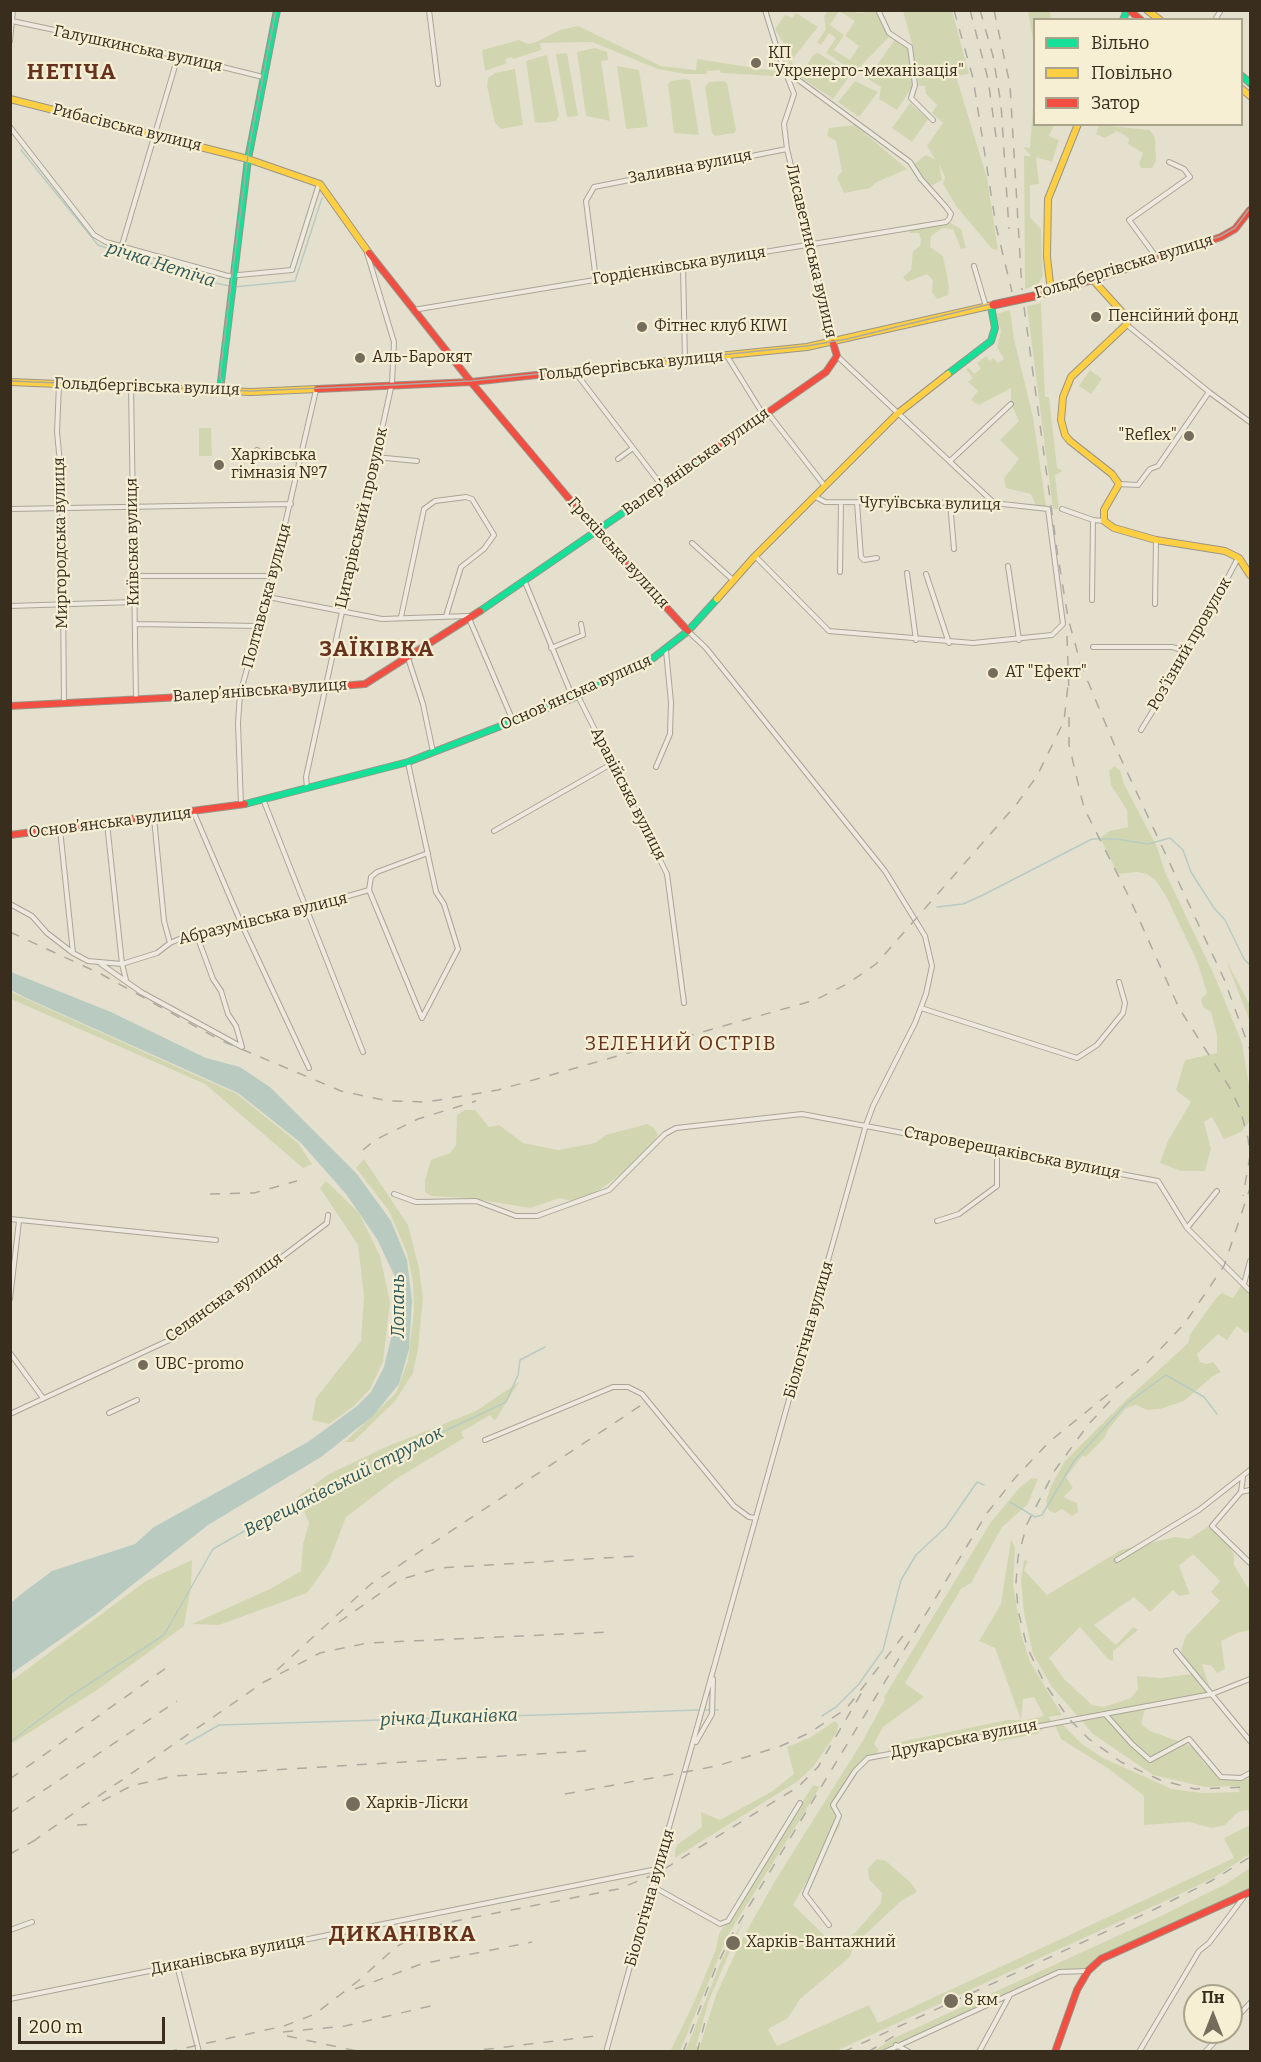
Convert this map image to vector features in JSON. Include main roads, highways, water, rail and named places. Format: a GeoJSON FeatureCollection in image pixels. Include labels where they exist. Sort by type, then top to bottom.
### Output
{"type":"FeatureCollection","features":[{"type":"Feature","properties":{"kind":"water","name":"Лопань"},"geometry":{"type":"Polygon","coordinates":[[[11,972],[111,1012],[206,1058],[240,1067],[270,1087],[357,1174],[391,1221],[407,1260],[412,1301],[409,1349],[399,1384],[373,1416],[321,1457],[208,1525],[92,1617],[11,1674],[11,1603],[20,1595],[52,1571],[135,1544],[154,1527],[308,1442],[357,1406],[371,1392],[384,1367],[394,1326],[395,1277],[377,1239],[346,1194],[301,1143],[238,1093],[11,990],[11,972]]]}},
{"type":"Feature","properties":{"kind":"waterway","name":"річка Нетіча"},"geometry":{"type":"LineString","coordinates":[[21,150],[98,245],[189,277],[229,286]]}},
{"type":"Feature","properties":{"kind":"waterway","name":"річка Нетіча"},"geometry":{"type":"LineString","coordinates":[[234,287],[295,281],[322,198]]}},
{"type":"Feature","properties":{"kind":"waterway","name":"Верещаківський струмок"},"geometry":{"type":"LineString","coordinates":[[937,907],[963,904],[1092,839],[1116,839],[1148,844],[1170,838],[1183,850],[1191,872],[1214,908],[1225,920],[1244,959],[1250,965]]}},
{"type":"Feature","properties":{"kind":"waterway","name":"Верещаківський струмок"},"geometry":{"type":"LineString","coordinates":[[10,1742],[72,1695],[164,1635],[213,1549],[295,1502],[506,1402],[518,1375],[520,1360],[545,1347]]}},
{"type":"Feature","properties":{"kind":"waterway","name":"річка Диканівка"},"geometry":{"type":"LineString","coordinates":[[1010,1502],[1035,1517],[1042,1515],[1074,1461],[1126,1404],[1166,1375],[1204,1397],[1217,1414]]}},
{"type":"Feature","properties":{"kind":"waterway","name":"річка Диканівка"},"geometry":{"type":"LineString","coordinates":[[822,1716],[836,1707],[859,1684],[883,1650],[901,1580],[916,1555],[946,1527],[977,1482],[984,1485]]}},
{"type":"Feature","properties":{"kind":"waterway","name":"річка Диканівка"},"geometry":{"type":"LineString","coordinates":[[186,1744],[219,1725],[699,1710]]}},
{"type":"Feature","properties":{"kind":"waterway","name":"річка Диканівка"},"geometry":{"type":"LineString","coordinates":[[704,1710],[718,1710]]}},
{"type":"Feature","properties":{"kind":"tram line"},"geometry":{"type":"LineString","coordinates":[[231,391],[223,385],[220,376],[249,148],[276,10]]}},
{"type":"Feature","properties":{"kind":"tram line"},"geometry":{"type":"LineString","coordinates":[[10,381],[251,391],[392,385],[470,381],[807,346],[847,339],[1093,279],[1221,236],[1235,228],[1250,208]]}},
{"type":"Feature","properties":{"kind":"railway"},"geometry":{"type":"LineString","coordinates":[[954,10],[973,78],[996,226],[1012,292]]}},
{"type":"Feature","properties":{"kind":"railway"},"geometry":{"type":"LineString","coordinates":[[970,10],[988,79],[996,137]]}},
{"type":"Feature","properties":{"kind":"railway"},"geometry":{"type":"LineString","coordinates":[[980,10],[993,56],[1001,104],[1009,229]]}},
{"type":"Feature","properties":{"kind":"railway"},"geometry":{"type":"LineString","coordinates":[[994,10],[1010,85],[1022,290]]}},
{"type":"Feature","properties":{"kind":"railway"},"geometry":{"type":"LineString","coordinates":[[1024,307],[1057,550],[1068,618],[1081,665],[1114,744],[1224,979],[1250,1050]]}},
{"type":"Feature","properties":{"kind":"railway"},"geometry":{"type":"LineString","coordinates":[[1067,636],[1069,693]]}},
{"type":"Feature","properties":{"kind":"railway"},"geometry":{"type":"LineString","coordinates":[[10,932],[101,974],[220,1040],[341,1091],[388,1101],[427,1102],[498,1090],[815,1000],[847,984],[876,964],[1016,805],[1037,776],[1064,721],[1068,685]]}},
{"type":"Feature","properties":{"kind":"railway"},"geometry":{"type":"LineString","coordinates":[[1069,717],[1069,745],[1084,808],[1129,897],[1179,1008],[1230,1088],[1240,1109],[1250,1156],[1243,1196]]}},
{"type":"Feature","properties":{"kind":"railway"},"geometry":{"type":"LineString","coordinates":[[363,1150],[375,1140],[418,1119],[476,1101]]}},
{"type":"Feature","properties":{"kind":"railway"},"geometry":{"type":"LineString","coordinates":[[210,1194],[254,1193],[297,1181]]}},
{"type":"Feature","properties":{"kind":"railway"},"geometry":{"type":"LineString","coordinates":[[683,2052],[716,1967],[734,1931],[987,1513],[1015,1478],[1049,1442],[1148,1362],[1185,1323],[1224,1266],[1250,1188]]}},
{"type":"Feature","properties":{"kind":"railway"},"geometry":{"type":"LineString","coordinates":[[1110,1401],[1088,1425],[1055,1470],[1027,1524],[1018,1557],[1016,1583],[1018,1610],[1027,1647],[1045,1684],[1069,1719],[1089,1739],[1121,1762],[1160,1780],[1195,1789],[1250,1787]]}},
{"type":"Feature","properties":{"kind":"railway"},"geometry":{"type":"LineString","coordinates":[[277,1670],[371,1584],[643,1404]]}},
{"type":"Feature","properties":{"kind":"railway"},"geometry":{"type":"LineString","coordinates":[[339,1622],[399,1580],[439,1568],[637,1556]]}},
{"type":"Feature","properties":{"kind":"railway"},"geometry":{"type":"LineString","coordinates":[[32,1842],[264,1682],[320,1653],[367,1643],[610,1632]]}},
{"type":"Feature","properties":{"kind":"railway"},"geometry":{"type":"LineString","coordinates":[[565,1794],[717,1766],[781,1746],[809,1733],[846,1709],[903,1636]]}},
{"type":"Feature","properties":{"kind":"railway"},"geometry":{"type":"LineString","coordinates":[[10,1779],[169,1666]]}},
{"type":"Feature","properties":{"kind":"railway"},"geometry":{"type":"LineString","coordinates":[[167,2052],[284,2026],[315,2014],[358,1981],[396,1947],[426,1930],[445,1923],[618,1889],[656,1874],[798,1787],[818,1767],[865,1687]]}},
{"type":"Feature","properties":{"kind":"railway"},"geometry":{"type":"LineString","coordinates":[[10,1813],[177,1701]]}},
{"type":"Feature","properties":{"kind":"railway"},"geometry":{"type":"LineString","coordinates":[[102,1801],[131,1786],[173,1776],[586,1751]]}},
{"type":"Feature","properties":{"kind":"railway"},"geometry":{"type":"LineString","coordinates":[[77,1825],[94,1824]]}},
{"type":"Feature","properties":{"kind":"railway"},"geometry":{"type":"LineString","coordinates":[[10,1854],[39,1838]]}},
{"type":"Feature","properties":{"kind":"railway"},"geometry":{"type":"LineString","coordinates":[[843,2052],[1153,1910],[1211,1881],[1250,1857]]}},
{"type":"Feature","properties":{"kind":"railway"},"geometry":{"type":"LineString","coordinates":[[355,1989],[421,1964],[532,1942]]}},
{"type":"Feature","properties":{"kind":"railway"},"geometry":{"type":"LineString","coordinates":[[283,2032],[345,2026],[435,2005]]}},
{"type":"Feature","properties":{"kind":"railway"},"geometry":{"type":"LineString","coordinates":[[697,2052],[707,2014]]}},
{"type":"Feature","properties":{"kind":"railway"},"geometry":{"type":"LineString","coordinates":[[287,2036],[352,2050],[375,2052]]}},
{"type":"Feature","properties":{"kind":"railway"},"geometry":{"type":"LineString","coordinates":[[464,2052],[596,2036]]}},
{"type":"Feature","properties":{"kind":"railway"},"geometry":{"type":"LineString","coordinates":[[868,2052],[894,2036]]}},
{"type":"Feature","properties":{"kind":"place","name":"КП \"Укренерго-механізація\""},"geometry":{"type":"Point","coordinates":[756,63]}},
{"type":"Feature","properties":{"kind":"place","name":"Пенсійний фонд"},"geometry":{"type":"Point","coordinates":[1096,317]}},
{"type":"Feature","properties":{"kind":"place","name":"Фітнес клуб KIWI"},"geometry":{"type":"Point","coordinates":[642,327]}},
{"type":"Feature","properties":{"kind":"place","name":"Аль-Барокят"},"geometry":{"type":"Point","coordinates":[360,358]}},
{"type":"Feature","properties":{"kind":"place","name":"\"Reflex\""},"geometry":{"type":"Point","coordinates":[1189,436]}},
{"type":"Feature","properties":{"kind":"place","name":"Харківська гімназія №7"},"geometry":{"type":"Point","coordinates":[219,465]}},
{"type":"Feature","properties":{"kind":"place","name":"АТ \"Ефект\""},"geometry":{"type":"Point","coordinates":[993,673]}},
{"type":"Feature","properties":{"kind":"place","name":"UBC-promo"},"geometry":{"type":"Point","coordinates":[143,1365]}},
{"type":"Feature","properties":{"kind":"place","name":"Харків-Ліски"},"geometry":{"type":"Point","coordinates":[353,1804]}},
{"type":"Feature","properties":{"kind":"place","name":"Харків-Вантажний"},"geometry":{"type":"Point","coordinates":[733,1943]}},
{"type":"Feature","properties":{"kind":"place","name":"8 км"},"geometry":{"type":"Point","coordinates":[951,2001]}},
{"type":"Feature","properties":{"kind":"district","name":"НЕТІЧА"},"geometry":{"type":"Point","coordinates":[72,73]}},
{"type":"Feature","properties":{"kind":"district","name":"ЗАЇКІВКА"},"geometry":{"type":"Point","coordinates":[377,650]}},
{"type":"Feature","properties":{"kind":"district","name":"ЗЕЛЕНИЙ ОСТРІВ"},"geometry":{"type":"Point","coordinates":[681,1044]}},
{"type":"Feature","properties":{"kind":"district","name":"ДИКАНІВКА"},"geometry":{"type":"Point","coordinates":[403,1935]}}]}
